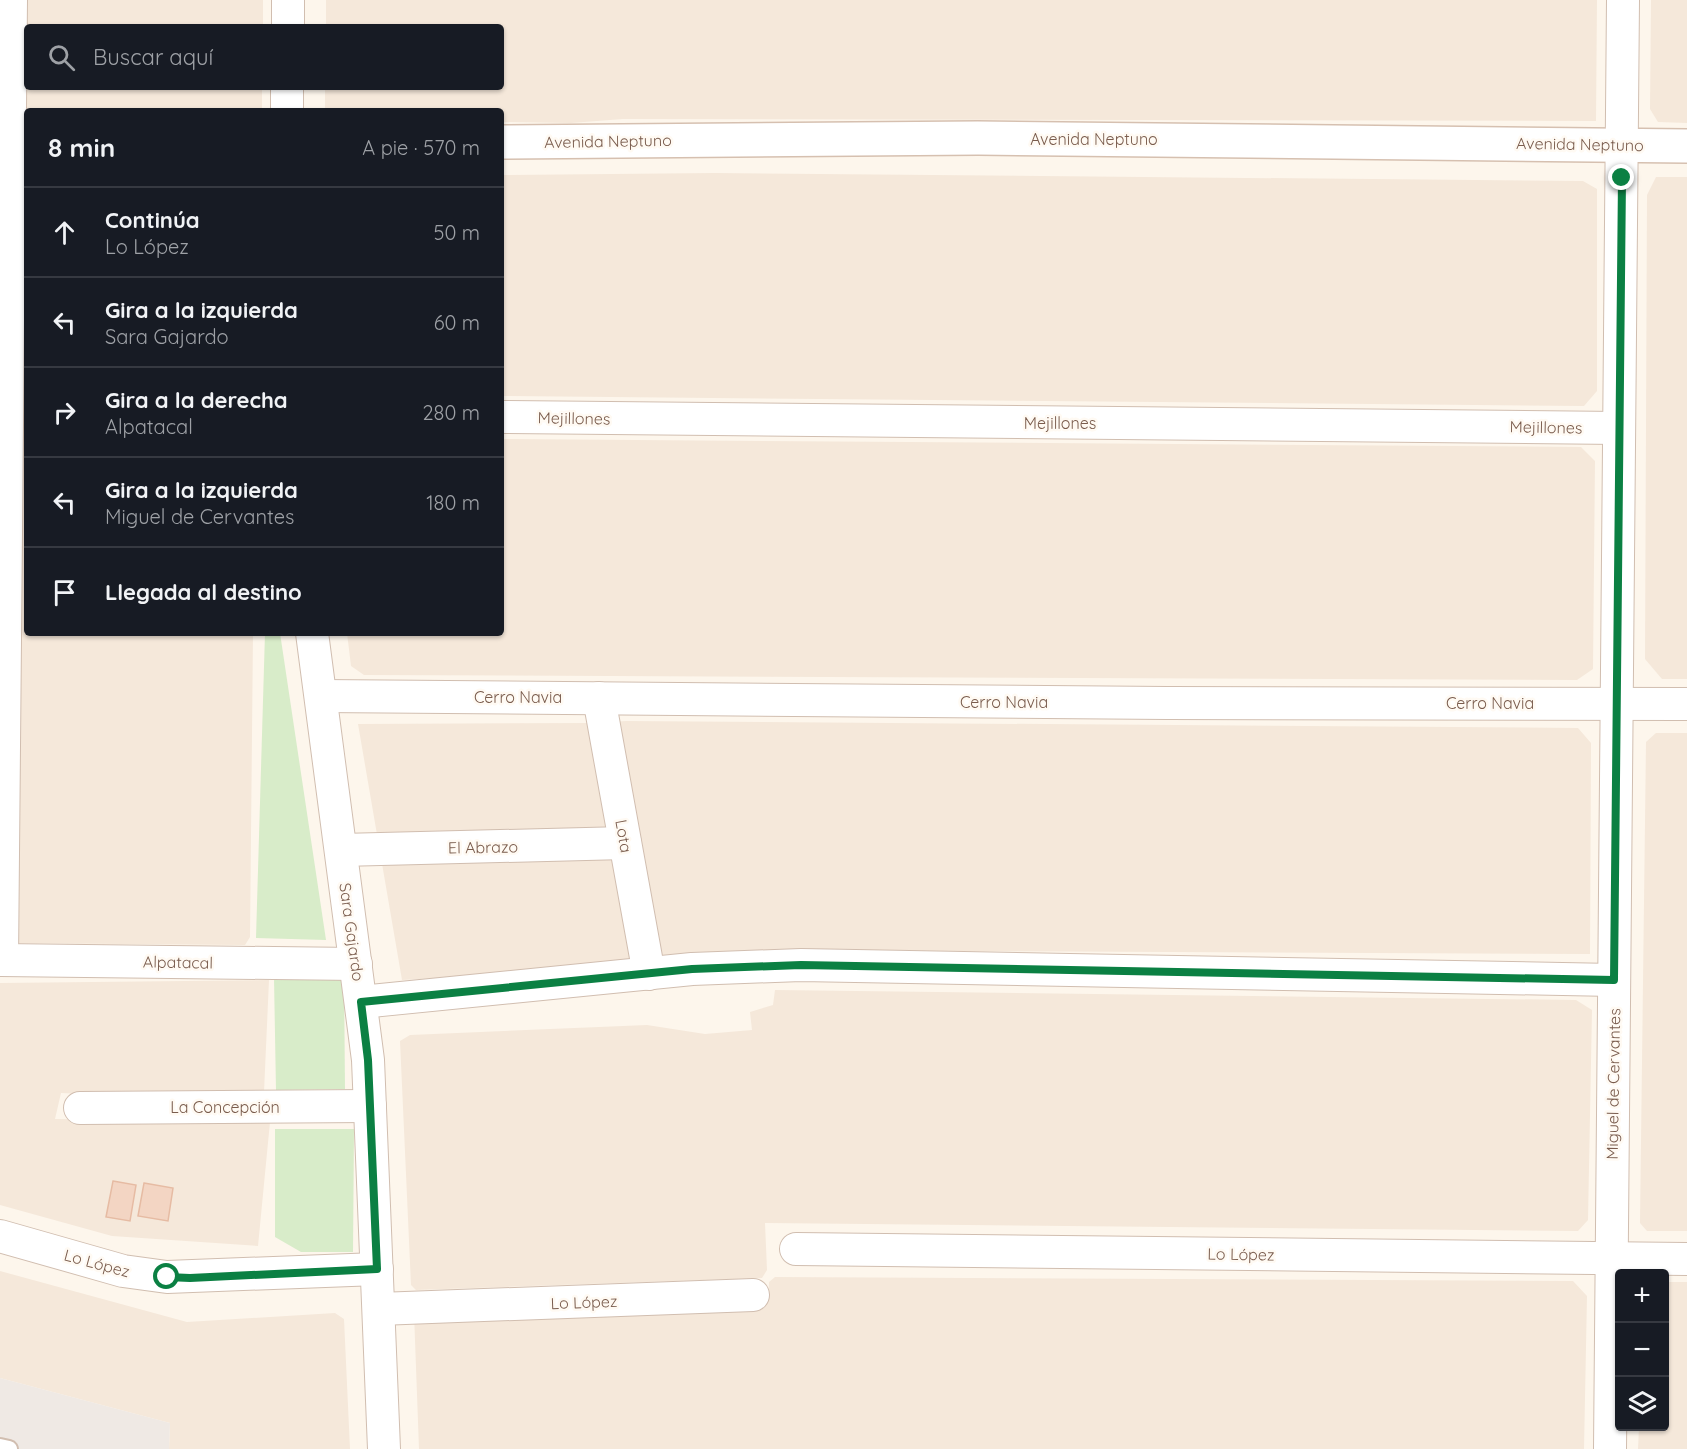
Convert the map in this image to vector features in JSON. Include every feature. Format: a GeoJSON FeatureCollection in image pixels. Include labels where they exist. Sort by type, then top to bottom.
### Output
{"type":"FeatureCollection","features":[{"type":"Feature","properties":{"kind":"main road","name":"Avenida Neptuno"},"geometry":{"type":"LineString","coordinates":[[504,142],[978,138],[1687,146]]}},
{"type":"Feature","properties":{"kind":"street"},"geometry":{"type":"LineString","coordinates":[[1,960],[11,402],[11,0]]}},
{"type":"Feature","properties":{"kind":"street"},"geometry":{"type":"LineString","coordinates":[[288,0],[288,24]]}},
{"type":"Feature","properties":{"kind":"street","name":"Miguel de Cervantes"},"geometry":{"type":"LineString","coordinates":[[1610,1449],[1623,0]]}},
{"type":"Feature","properties":{"kind":"street"},"geometry":{"type":"LineString","coordinates":[[287,90],[287,108]]}},
{"type":"Feature","properties":{"kind":"street","name":"Mejillones"},"geometry":{"type":"LineString","coordinates":[[504,417],[1619,428]]}},
{"type":"Feature","properties":{"kind":"street","name":"Sara Gajardo"},"geometry":{"type":"LineString","coordinates":[[312,636],[368,1060],[384,1449]]}},
{"type":"Feature","properties":{"kind":"street","name":"Cerro Navia"},"geometry":{"type":"LineString","coordinates":[[321,696],[1167,703],[1687,704]]}},
{"type":"Feature","properties":{"kind":"street","name":"Lota"},"geometry":{"type":"LineString","coordinates":[[599,698],[649,974]]}},
{"type":"Feature","properties":{"kind":"street","name":"El Abrazo"},"geometry":{"type":"LineString","coordinates":[[341,850],[625,843]]}},
{"type":"Feature","properties":{"kind":"street","name":"Alpatacal"},"geometry":{"type":"LineString","coordinates":[[1,960],[356,964]]}},
{"type":"Feature","properties":{"kind":"street"},"geometry":{"type":"LineString","coordinates":[[361,1002],[734,966],[801,965],[1614,980]]}},
{"type":"Feature","properties":{"kind":"street","name":"La Concepción"},"geometry":{"type":"LineString","coordinates":[[80,1108],[370,1106]]}},
{"type":"Feature","properties":{"kind":"street","name":"Lo López"},"geometry":{"type":"LineString","coordinates":[[0,1236],[123,1271],[167,1277],[190,1278],[377,1269]]}},
{"type":"Feature","properties":{"kind":"street","name":"Lo López"},"geometry":{"type":"LineString","coordinates":[[796,1250],[1687,1259]]}},
{"type":"Feature","properties":{"kind":"street","name":"Lo López"},"geometry":{"type":"LineString","coordinates":[[378,1310],[753,1295]]}},
{"type":"Feature","properties":{"kind":"lane"},"geometry":{"type":"LineString","coordinates":[[0,1447],[9,1449]]}},
{"type":"Feature","properties":{"kind":"shaded area"},"geometry":{"type":"Polygon","coordinates":[[[0,0],[263,0],[263,24],[24,24],[24,90],[262,90],[262,108],[24,108],[24,119],[0,119],[0,0]]]}},
{"type":"Feature","properties":{"kind":"shaded area"},"geometry":{"type":"Polygon","coordinates":[[[326,0],[1597,0],[1596,121],[623,119],[571,123],[504,122],[504,108],[325,108],[325,90],[504,90],[504,24],[326,24],[326,0]]]}},
{"type":"Feature","properties":{"kind":"shaded area"},"geometry":{"type":"Polygon","coordinates":[[[1651,0],[1687,0],[1687,123],[1658,122],[1650,109],[1651,0]]]}},
{"type":"Feature","properties":{"kind":"shaded area"},"geometry":{"type":"Polygon","coordinates":[[[16,169],[24,169],[24,389],[14,389],[16,169]]]}},
{"type":"Feature","properties":{"kind":"shaded area"},"geometry":{"type":"Polygon","coordinates":[[[715,173],[1583,181],[1597,189],[1597,391],[1584,406],[504,396],[504,175],[715,173]]]}},
{"type":"Feature","properties":{"kind":"shaded area"},"geometry":{"type":"Polygon","coordinates":[[[1656,177],[1687,177],[1687,679],[1662,679],[1645,659],[1647,195],[1656,177]]]}},
{"type":"Feature","properties":{"kind":"shaded area"},"geometry":{"type":"Polygon","coordinates":[[[0,421],[24,421],[24,636],[253,636],[250,937],[245,945],[0,943],[0,421]]]}},
{"type":"Feature","properties":{"kind":"shaded area"},"geometry":{"type":"Polygon","coordinates":[[[504,439],[1581,447],[1595,461],[1593,669],[1577,680],[364,675],[351,666],[347,636],[504,636],[504,439]]]}},
{"type":"Feature","properties":{"kind":"shaded area"},"geometry":{"type":"Polygon","coordinates":[[[626,721],[1578,728],[1591,743],[1590,954],[749,950],[560,971],[402,980],[358,724],[626,721]]]}},
{"type":"Feature","properties":{"kind":"shaded area"},"geometry":{"type":"Polygon","coordinates":[[[1656,733],[1687,733],[1687,1231],[1647,1231],[1640,1223],[1646,742],[1656,733]]]}},
{"type":"Feature","properties":{"kind":"shaded area"},"geometry":{"type":"Polygon","coordinates":[[[269,980],[264,1092],[154,1097],[61,1093],[55,1119],[270,1122],[258,1246],[112,1236],[0,1205],[0,983],[269,980]]]}},
{"type":"Feature","properties":{"kind":"shaded area"},"geometry":{"type":"Polygon","coordinates":[[[775,990],[1576,1000],[1592,1010],[1588,1220],[1578,1231],[765,1223],[767,1270],[762,1278],[416,1290],[411,1285],[400,1041],[410,1035],[647,1025],[705,1034],[752,1030],[750,1012],[773,1005],[775,990]]]}},
{"type":"Feature","properties":{"kind":"shaded area"},"geometry":{"type":"Polygon","coordinates":[[[0,1271],[187,1322],[335,1313],[344,1319],[350,1449],[169,1449],[170,1423],[0,1378],[0,1271]]]}},
{"type":"Feature","properties":{"kind":"shaded area"},"geometry":{"type":"Polygon","coordinates":[[[775,1277],[1573,1281],[1587,1296],[1584,1449],[419,1449],[414,1313],[768,1303],[769,1282],[775,1277]]]}},
{"type":"Feature","properties":{"kind":"shaded area"},"geometry":{"type":"Polygon","coordinates":[[[1669,1282],[1687,1282],[1687,1449],[1638,1449],[1639,1431],[1669,1431],[1669,1282]]]}},
{"type":"Feature","properties":{"kind":"shaded area"},"geometry":{"type":"Polygon","coordinates":[[[0,1378],[170,1423],[169,1449],[0,1449],[0,1378]]]}},
{"type":"Feature","properties":{"kind":"green space"},"geometry":{"type":"Polygon","coordinates":[[[265,636],[280,636],[326,940],[256,938],[265,636]]]}},
{"type":"Feature","properties":{"kind":"green space"},"geometry":{"type":"Polygon","coordinates":[[[344,977],[345,1089],[276,1090],[274,978],[344,977]]]}},
{"type":"Feature","properties":{"kind":"green space"},"geometry":{"type":"Polygon","coordinates":[[[275,1129],[354,1129],[353,1252],[301,1252],[275,1237],[275,1129]]]}},
{"type":"Feature","properties":{"kind":"building"},"geometry":{"type":"Polygon","coordinates":[[[113,1181],[136,1185],[130,1221],[106,1217],[113,1181]]]}},
{"type":"Feature","properties":{"kind":"building"},"geometry":{"type":"Polygon","coordinates":[[[144,1183],[173,1188],[168,1221],[138,1216],[144,1183]]]}},
{"type":"Feature","properties":{"kind":"route"},"geometry":{"type":"LineString","coordinates":[[167,1277],[190,1278],[377,1269],[368,1060],[361,1002],[734,966],[801,965],[1614,980],[1622,178]]}}]}
